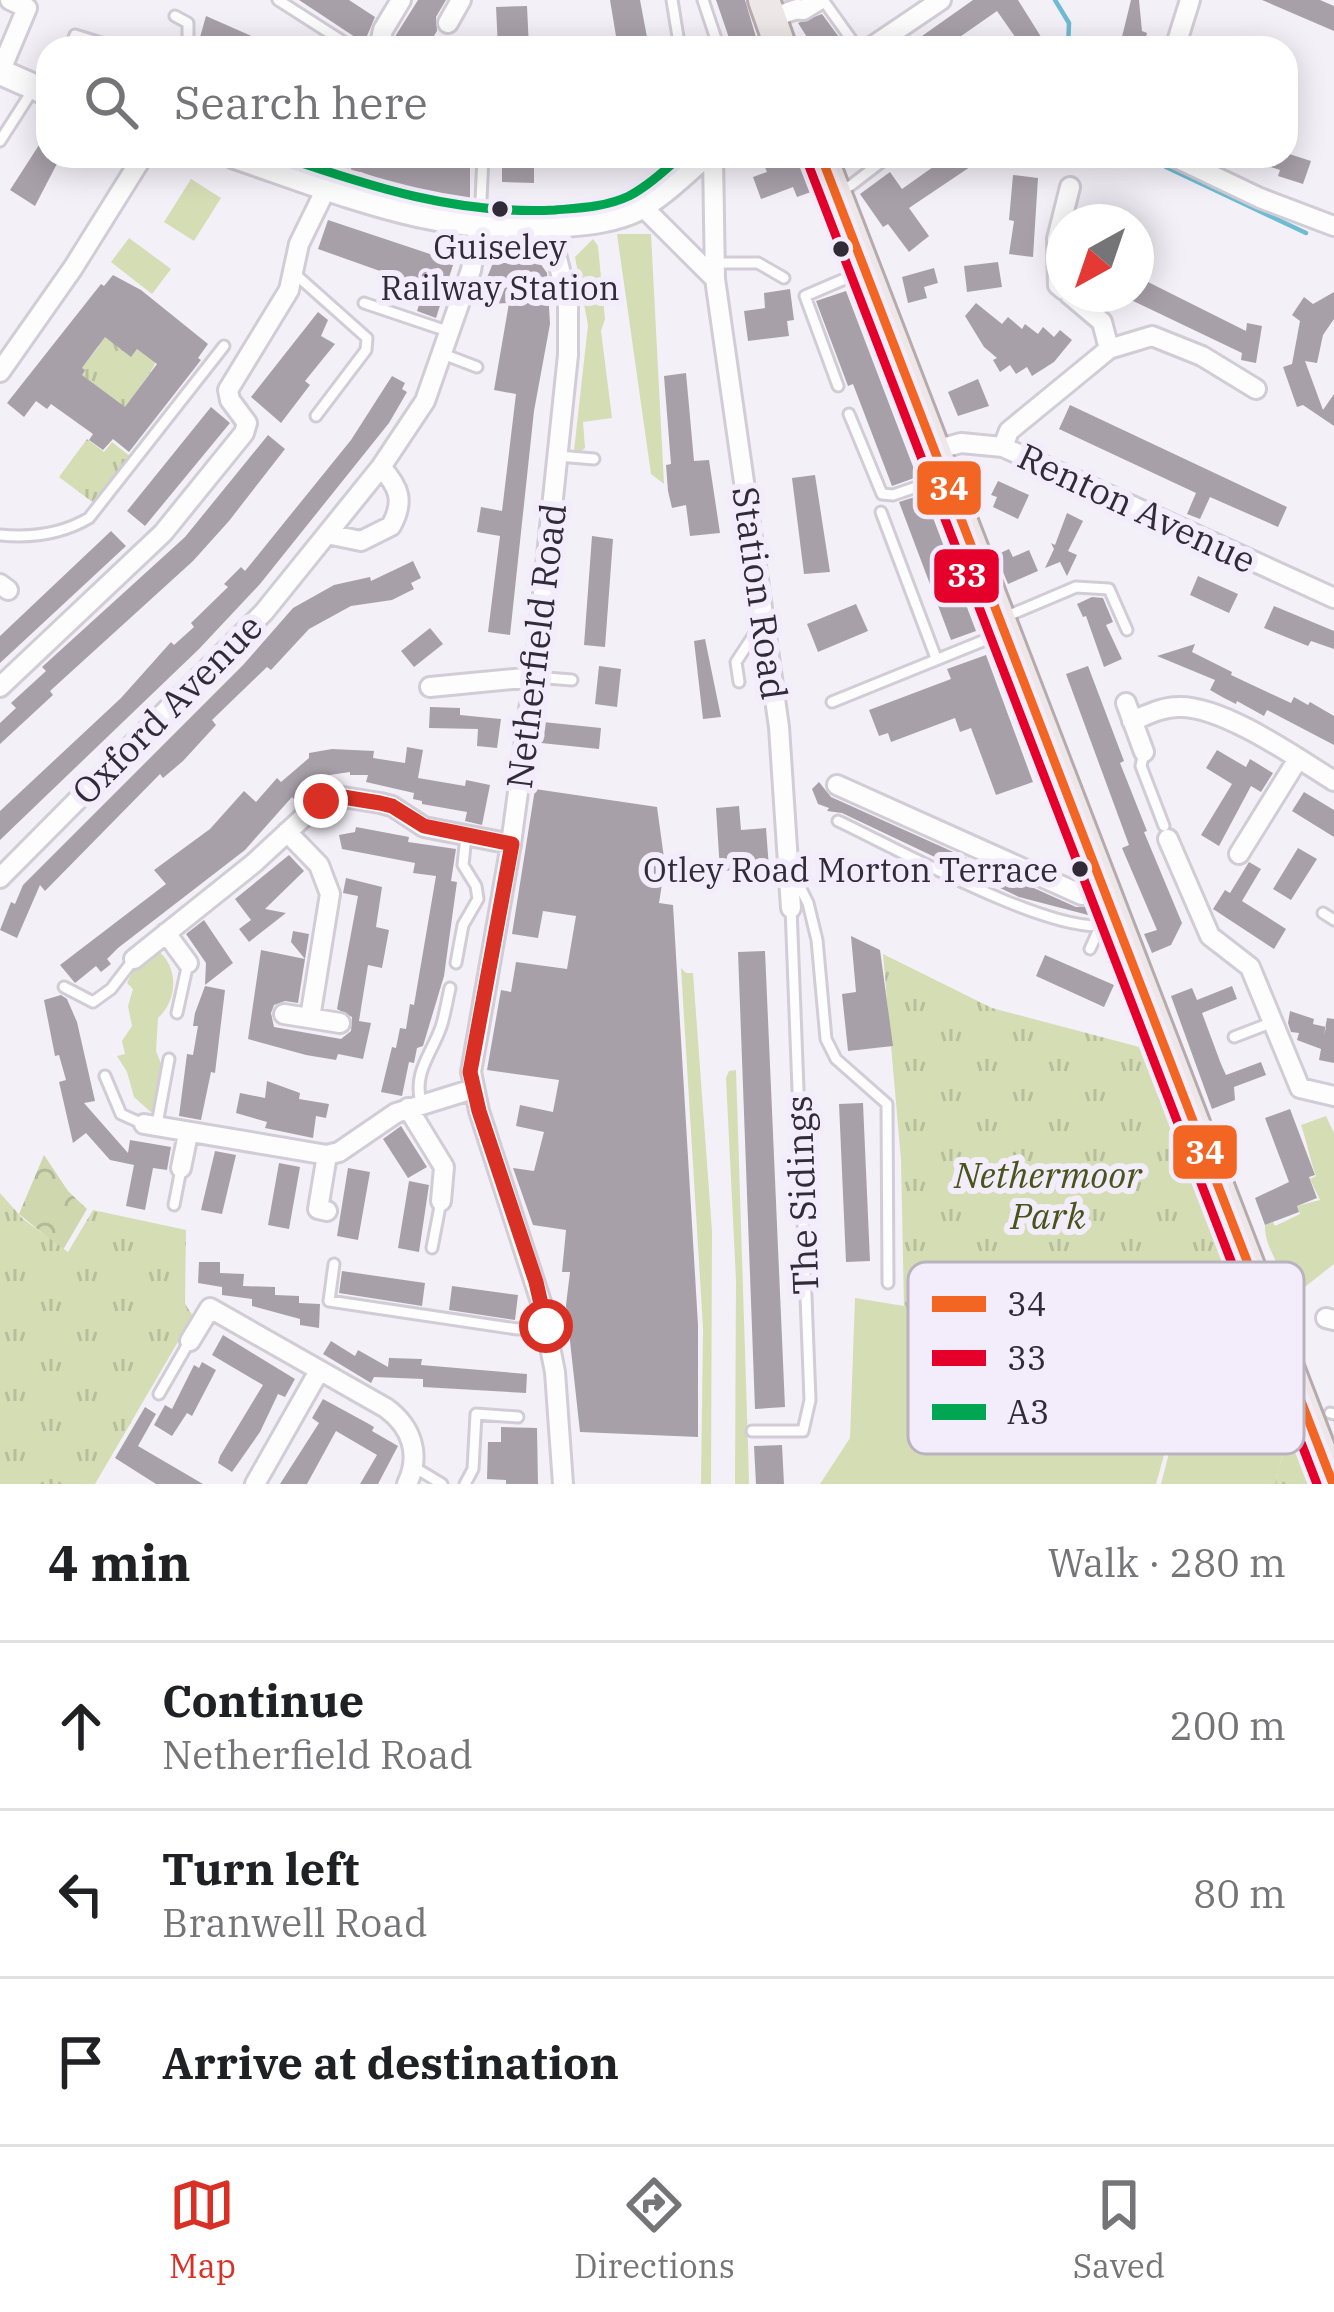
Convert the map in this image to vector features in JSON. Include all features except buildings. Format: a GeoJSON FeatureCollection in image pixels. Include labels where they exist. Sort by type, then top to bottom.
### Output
{"type":"FeatureCollection","features":[{"type":"Feature","properties":{"kind":"main road"},"geometry":{"type":"LineString","coordinates":[[826,168],[1107,890],[1109,925],[1244,1262]]}},
{"type":"Feature","properties":{"kind":"main road"},"geometry":{"type":"LineString","coordinates":[[1304,1412],[1333,1484]]}},
{"type":"Feature","properties":{"kind":"street"},"geometry":{"type":"LineString","coordinates":[[10,0],[27,8],[0,72],[36,88]]}},
{"type":"Feature","properties":{"kind":"street"},"geometry":{"type":"LineString","coordinates":[[448,23],[461,0]]}},
{"type":"Feature","properties":{"kind":"street"},"geometry":{"type":"LineString","coordinates":[[783,15],[821,0]]}},
{"type":"Feature","properties":{"kind":"street"},"geometry":{"type":"LineString","coordinates":[[890,36],[941,0]]}},
{"type":"Feature","properties":{"kind":"street"},"geometry":{"type":"LineString","coordinates":[[1179,36],[1190,0]]}},
{"type":"Feature","properties":{"kind":"street"},"geometry":{"type":"LineString","coordinates":[[382,36],[397,1]]}},
{"type":"Feature","properties":{"kind":"street"},"geometry":{"type":"LineString","coordinates":[[0,372],[136,168]]}},
{"type":"Feature","properties":{"kind":"street"},"geometry":{"type":"LineString","coordinates":[[270,168],[417,217],[479,227],[577,223],[634,209],[688,168]]}},
{"type":"Feature","properties":{"kind":"street"},"geometry":{"type":"LineString","coordinates":[[0,688],[163,533],[244,433],[247,423],[228,390],[289,290],[299,244],[337,168]]}},
{"type":"Feature","properties":{"kind":"street","name":"Station Road"},"geometry":{"type":"LineString","coordinates":[[704,168],[779,727],[791,908]]}},
{"type":"Feature","properties":{"kind":"street"},"geometry":{"type":"LineString","coordinates":[[1197,168],[1334,226]]}},
{"type":"Feature","properties":{"kind":"street"},"geometry":{"type":"LineString","coordinates":[[1066,204],[1070,187]]}},
{"type":"Feature","properties":{"kind":"street"},"geometry":{"type":"LineString","coordinates":[[634,209],[715,271]]}},
{"type":"Feature","properties":{"kind":"street","name":"Netherfield Road"},"geometry":{"type":"LineString","coordinates":[[549,226],[568,302],[568,355],[512,844],[471,1058],[473,1089],[546,1326],[557,1389],[563,1484]]}},
{"type":"Feature","properties":{"kind":"street","name":"Oxford Avenue"},"geometry":{"type":"LineString","coordinates":[[0,878],[248,629],[415,420],[451,332],[479,227]]}},
{"type":"Feature","properties":{"kind":"street"},"geometry":{"type":"LineString","coordinates":[[1090,312],[1102,322],[1109,350]]}},
{"type":"Feature","properties":{"kind":"street"},"geometry":{"type":"LineString","coordinates":[[1003,447],[1010,431],[1109,350],[1152,336],[1202,356],[1256,388]]}},
{"type":"Feature","properties":{"kind":"street","name":"Renton Avenue"},"geometry":{"type":"LineString","coordinates":[[940,464],[962,443],[1003,447],[1334,598]]}},
{"type":"Feature","properties":{"kind":"street"},"geometry":{"type":"LineString","coordinates":[[327,534],[361,541],[392,526],[399,492],[381,466]]}},
{"type":"Feature","properties":{"kind":"street"},"geometry":{"type":"LineString","coordinates":[[430,687],[534,677]]}},
{"type":"Feature","properties":{"kind":"street"},"geometry":{"type":"LineString","coordinates":[[1144,752],[1129,712],[1197,708],[1298,758],[1334,782]]}},
{"type":"Feature","properties":{"kind":"street"},"geometry":{"type":"LineString","coordinates":[[1239,854],[1298,758]]}},
{"type":"Feature","properties":{"kind":"street"},"geometry":{"type":"LineString","coordinates":[[837,785],[1082,895],[1107,890]]}},
{"type":"Feature","properties":{"kind":"street"},"geometry":{"type":"LineString","coordinates":[[134,958],[321,801],[343,797],[392,806],[424,826],[512,844]]}},
{"type":"Feature","properties":{"kind":"street"},"geometry":{"type":"LineString","coordinates":[[287,832],[319,866],[330,894],[310,1018]]}},
{"type":"Feature","properties":{"kind":"street"},"geometry":{"type":"LineString","coordinates":[[1166,832],[1210,936],[1250,967],[1300,1088],[1334,1096]]}},
{"type":"Feature","properties":{"kind":"street"},"geometry":{"type":"LineString","coordinates":[[166,933],[188,962]]}},
{"type":"Feature","properties":{"kind":"street"},"geometry":{"type":"LineString","coordinates":[[284,1014],[340,1023]]}},
{"type":"Feature","properties":{"kind":"street"},"geometry":{"type":"LineString","coordinates":[[150,1126],[327,1155],[415,1105],[473,1089]]}},
{"type":"Feature","properties":{"kind":"street"},"geometry":{"type":"LineString","coordinates":[[415,1105],[444,1167],[441,1201]]}},
{"type":"Feature","properties":{"kind":"street"},"geometry":{"type":"LineString","coordinates":[[181,1168],[188,1134]]}},
{"type":"Feature","properties":{"kind":"street"},"geometry":{"type":"LineString","coordinates":[[327,1155],[318,1209],[327,1211]]}},
{"type":"Feature","properties":{"kind":"street"},"geometry":{"type":"LineString","coordinates":[[190,1341],[210,1308],[386,1408],[404,1423],[413,1444],[411,1476]]}},
{"type":"Feature","properties":{"kind":"street"},"geometry":{"type":"LineString","coordinates":[[255,1484],[319,1371]]}},
{"type":"Feature","properties":{"kind":"lane"},"geometry":{"type":"LineString","coordinates":[[278,0],[334,36]]}},
{"type":"Feature","properties":{"kind":"lane"},"geometry":{"type":"LineString","coordinates":[[671,0],[678,36]]}},
{"type":"Feature","properties":{"kind":"lane"},"geometry":{"type":"LineString","coordinates":[[703,0],[715,36]]}},
{"type":"Feature","properties":{"kind":"lane"},"geometry":{"type":"LineString","coordinates":[[821,0],[849,36]]}},
{"type":"Feature","properties":{"kind":"lane"},"geometry":{"type":"LineString","coordinates":[[176,16],[188,23],[188,36]]}},
{"type":"Feature","properties":{"kind":"lane"},"geometry":{"type":"LineString","coordinates":[[0,141],[36,96]]}},
{"type":"Feature","properties":{"kind":"lane"},"geometry":{"type":"LineString","coordinates":[[479,227],[482,168]]}},
{"type":"Feature","properties":{"kind":"lane"},"geometry":{"type":"LineString","coordinates":[[835,190],[850,186],[873,168]]}},
{"type":"Feature","properties":{"kind":"lane"},"geometry":{"type":"LineString","coordinates":[[755,249],[758,263]]}},
{"type":"Feature","properties":{"kind":"lane"},"geometry":{"type":"LineString","coordinates":[[715,271],[758,263],[784,278]]}},
{"type":"Feature","properties":{"kind":"lane"},"geometry":{"type":"LineString","coordinates":[[838,386],[805,296],[866,270]]}},
{"type":"Feature","properties":{"kind":"lane"},"geometry":{"type":"LineString","coordinates":[[292,272],[367,338],[366,350],[316,416]]}},
{"type":"Feature","properties":{"kind":"lane"},"geometry":{"type":"LineString","coordinates":[[364,303],[451,332]]}},
{"type":"Feature","properties":{"kind":"lane"},"geometry":{"type":"LineString","coordinates":[[0,535],[56,532],[89,518],[224,346]]}},
{"type":"Feature","properties":{"kind":"lane"},"geometry":{"type":"LineString","coordinates":[[443,354],[477,367]]}},
{"type":"Feature","properties":{"kind":"lane"},"geometry":{"type":"LineString","coordinates":[[849,414],[882,494],[893,495],[940,464]]}},
{"type":"Feature","properties":{"kind":"lane"},"geometry":{"type":"LineString","coordinates":[[558,456],[594,459]]}},
{"type":"Feature","properties":{"kind":"lane"},"geometry":{"type":"LineString","coordinates":[[881,512],[936,658]]}},
{"type":"Feature","properties":{"kind":"lane"},"geometry":{"type":"LineString","coordinates":[[832,702],[936,658],[1076,587],[1109,590],[1127,630]]}},
{"type":"Feature","properties":{"kind":"lane"},"geometry":{"type":"LineString","coordinates":[[739,682],[736,662],[764,620]]}},
{"type":"Feature","properties":{"kind":"lane"},"geometry":{"type":"LineString","coordinates":[[534,677],[572,680]]}},
{"type":"Feature","properties":{"kind":"lane"},"geometry":{"type":"LineString","coordinates":[[1144,752],[1141,766],[1166,832]]}},
{"type":"Feature","properties":{"kind":"lane"},"geometry":{"type":"LineString","coordinates":[[838,820],[1042,916],[1109,925]]}},
{"type":"Feature","properties":{"kind":"lane"},"geometry":{"type":"LineString","coordinates":[[456,963],[464,925],[478,899],[464,865],[466,836]]}},
{"type":"Feature","properties":{"kind":"lane"},"geometry":{"type":"LineString","coordinates":[[788,863],[808,903],[817,940],[826,1039],[836,1060],[887,1104],[888,1283]]}},
{"type":"Feature","properties":{"kind":"lane","name":"The Sidings"},"geometry":{"type":"LineString","coordinates":[[752,1431],[803,1431],[810,1400],[791,908]]}},
{"type":"Feature","properties":{"kind":"lane"},"geometry":{"type":"LineString","coordinates":[[1323,913],[1334,920]]}},
{"type":"Feature","properties":{"kind":"lane"},"geometry":{"type":"LineString","coordinates":[[1090,949],[1109,925]]}},
{"type":"Feature","properties":{"kind":"lane"},"geometry":{"type":"LineString","coordinates":[[94,1002],[111,989],[134,958]]}},
{"type":"Feature","properties":{"kind":"lane"},"geometry":{"type":"LineString","coordinates":[[177,1013],[188,962]]}},
{"type":"Feature","properties":{"kind":"lane"},"geometry":{"type":"LineString","coordinates":[[64,987],[94,1002]]}},
{"type":"Feature","properties":{"kind":"lane"},"geometry":{"type":"LineString","coordinates":[[415,1105],[419,1072],[441,1028],[450,988]]}},
{"type":"Feature","properties":{"kind":"lane"},"geometry":{"type":"LineString","coordinates":[[94,1002],[96,1019]]}},
{"type":"Feature","properties":{"kind":"lane"},"geometry":{"type":"LineString","coordinates":[[1234,1036],[1273,1022]]}},
{"type":"Feature","properties":{"kind":"lane"},"geometry":{"type":"LineString","coordinates":[[105,1076],[121,1114],[150,1126],[169,1059]]}},
{"type":"Feature","properties":{"kind":"lane"},"geometry":{"type":"LineString","coordinates":[[174,1205],[181,1168]]}},
{"type":"Feature","properties":{"kind":"lane"},"geometry":{"type":"LineString","coordinates":[[432,1248],[441,1201]]}},
{"type":"Feature","properties":{"kind":"lane"},"geometry":{"type":"LineString","coordinates":[[334,1264],[329,1301],[517,1329],[546,1326]]}},
{"type":"Feature","properties":{"kind":"lane"},"geometry":{"type":"LineString","coordinates":[[159,1394],[190,1341]]}},
{"type":"Feature","properties":{"kind":"lane"},"geometry":{"type":"LineString","coordinates":[[465,1484],[473,1469],[476,1414],[518,1418]]}},
{"type":"Feature","properties":{"kind":"lane"},"geometry":{"type":"LineString","coordinates":[[411,1476],[442,1484]]}},
{"type":"Feature","properties":{"kind":"green space"},"geometry":{"type":"Polygon","coordinates":[[[191,179],[221,198],[194,241],[164,222],[191,179]]]}},
{"type":"Feature","properties":{"kind":"green space"},"geometry":{"type":"Polygon","coordinates":[[[617,234],[651,234],[664,484],[651,474],[617,234]]]}},
{"type":"Feature","properties":{"kind":"green space"},"geometry":{"type":"Polygon","coordinates":[[[129,238],[171,269],[152,294],[111,262],[129,238]]]}},
{"type":"Feature","properties":{"kind":"green space"},"geometry":{"type":"Polygon","coordinates":[[[593,239],[598,246],[605,319],[601,331],[612,418],[583,422],[585,448],[580,452],[574,451],[588,325],[575,257],[593,239]]]}},
{"type":"Feature","properties":{"kind":"green space"},"geometry":{"type":"Polygon","coordinates":[[[102,319],[131,356],[137,349],[159,350],[130,412],[82,375],[99,346],[89,337],[102,319]]]}},
{"type":"Feature","properties":{"kind":"green space"},"geometry":{"type":"Polygon","coordinates":[[[87,439],[104,452],[112,442],[131,457],[95,504],[59,477],[87,439]]]}},
{"type":"Feature","properties":{"kind":"green space"},"geometry":{"type":"Polygon","coordinates":[[[157,950],[169,965],[173,983],[169,1002],[158,1018],[156,1051],[162,1066],[153,1114],[134,1097],[117,1056],[125,1054],[122,1041],[132,1026],[128,1006],[133,989],[127,983],[134,969],[157,950]]]}},
{"type":"Feature","properties":{"kind":"green space","name":"Nethermoor Park"},"geometry":{"type":"Polygon","coordinates":[[[883,954],[992,1008],[1147,1049],[1229,1262],[908,1262],[908,1312],[904,1306],[901,1160],[883,954]]]}},
{"type":"Feature","properties":{"kind":"green space"},"geometry":{"type":"Polygon","coordinates":[[[681,968],[693,973],[712,1231],[711,1484],[701,1484],[703,1328],[681,968]]]}},
{"type":"Feature","properties":{"kind":"green space"},"geometry":{"type":"Polygon","coordinates":[[[736,1070],[749,1484],[735,1484],[736,1280],[726,1078],[736,1070]]]}},
{"type":"Feature","properties":{"kind":"green space"},"geometry":{"type":"Polygon","coordinates":[[[1326,1116],[1334,1133],[1334,1264],[1304,1288],[1304,1262],[1276,1262],[1265,1225],[1273,1222],[1275,1226],[1300,1214],[1297,1206],[1320,1200],[1310,1179],[1316,1176],[1301,1125],[1326,1116]]]}},
{"type":"Feature","properties":{"kind":"green space"},"geometry":{"type":"Polygon","coordinates":[[[44,1155],[68,1191],[87,1209],[63,1250],[19,1214],[44,1155]]]}},
{"type":"Feature","properties":{"kind":"green space"},"geometry":{"type":"Polygon","coordinates":[[[0,1193],[23,1219],[68,1252],[93,1210],[186,1230],[185,1304],[193,1316],[95,1484],[0,1484],[0,1193]]]}},
{"type":"Feature","properties":{"kind":"green space"},"geometry":{"type":"Polygon","coordinates":[[[855,1298],[904,1306],[908,1311],[908,1454],[1164,1454],[1156,1484],[820,1484],[850,1438],[855,1298]]]}},
{"type":"Feature","properties":{"kind":"green space"},"geometry":{"type":"Polygon","coordinates":[[[1169,1454],[1283,1454],[1275,1484],[1161,1484],[1169,1454]]]}},
{"type":"Feature","properties":{"kind":"green space","name":"Nethermoor Park"},"geometry":{"type":"Polygon","coordinates":[[[1283,1454],[1303,1454],[1315,1484],[1275,1484],[1283,1454]]]}},
{"type":"Feature","properties":{"kind":"waterway"},"geometry":{"type":"LineString","coordinates":[[1055,0],[1069,23],[1068,36]]}},
{"type":"Feature","properties":{"kind":"waterway"},"geometry":{"type":"LineString","coordinates":[[1168,168],[1306,233]]}},
{"type":"Feature","properties":{"kind":"transit line","name":"A3"},"geometry":{"type":"LineString","coordinates":[[318,168],[415,196],[519,210],[583,208],[620,200],[667,168]]}},
{"type":"Feature","properties":{"kind":"transit line","name":"33"},"geometry":{"type":"LineString","coordinates":[[810,168],[1231,1262]]}},
{"type":"Feature","properties":{"kind":"transit line","name":"34"},"geometry":{"type":"LineString","coordinates":[[826,168],[1247,1262]]}},
{"type":"Feature","properties":{"kind":"transit line","name":"34"},"geometry":{"type":"LineString","coordinates":[[1304,1409],[1333,1484]]}},
{"type":"Feature","properties":{"kind":"transit line","name":"33"},"geometry":{"type":"LineString","coordinates":[[1304,1450],[1317,1484]]}},
{"type":"Feature","properties":{"kind":"place","name":"Guiseley Railway Station"},"geometry":{"type":"Point","coordinates":[500,209]}},
{"type":"Feature","properties":{"kind":"place","name":"Otley Road Morton Terrace"},"geometry":{"type":"Point","coordinates":[1080,869]}},
{"type":"Feature","properties":{"kind":"route"},"geometry":{"type":"LineString","coordinates":[[321,801],[343,797],[380,803],[424,826],[512,844],[470,1072],[546,1326]]}}]}
